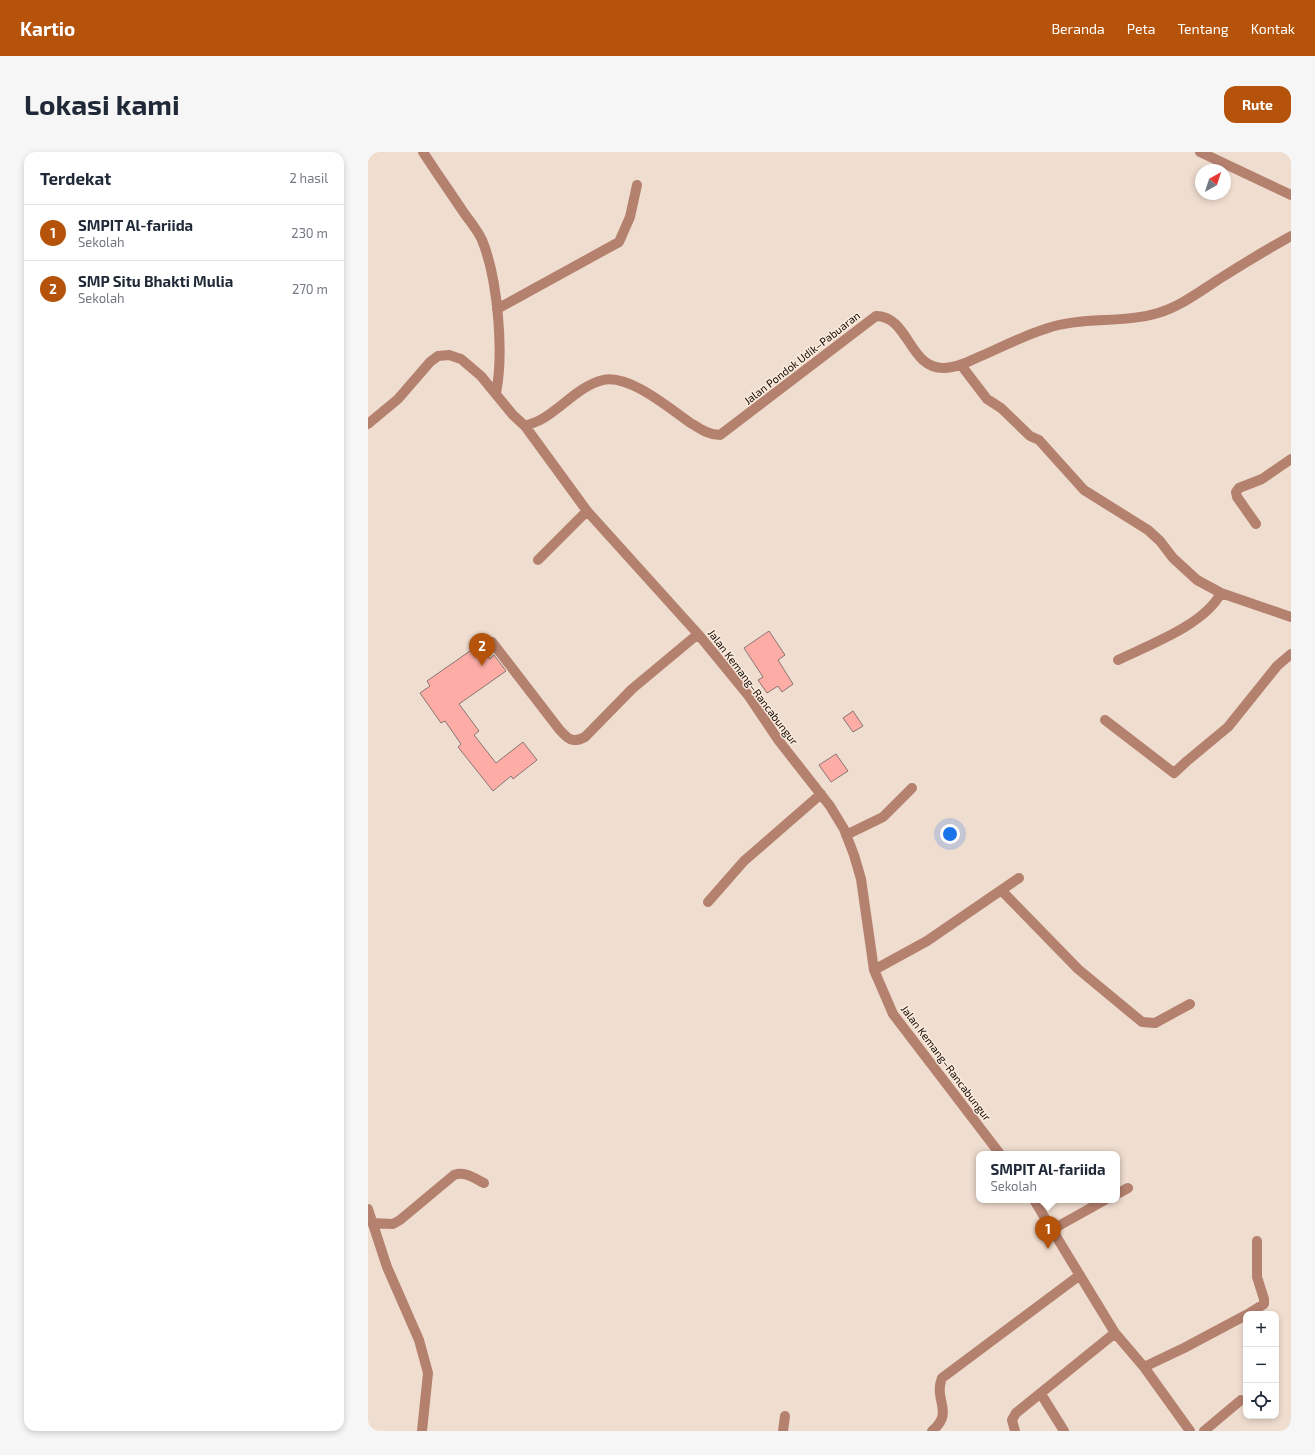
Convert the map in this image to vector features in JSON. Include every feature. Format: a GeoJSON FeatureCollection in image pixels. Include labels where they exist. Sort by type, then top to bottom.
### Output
{"type":"FeatureCollection","features":[{"type":"Feature","properties":{"kind":"street"},"geometry":{"type":"LineString","coordinates":[[423,152],[481,239],[488,258],[497,309],[500,346],[499,380],[496,393]]}},
{"type":"Feature","properties":{"kind":"street"},"geometry":{"type":"LineString","coordinates":[[1200,152],[1291,195]]}},
{"type":"Feature","properties":{"kind":"street"},"geometry":{"type":"LineString","coordinates":[[497,309],[619,242],[630,217],[637,185]]}},
{"type":"Feature","properties":{"kind":"street","name":"Jalan Pondok Udik–Pabuaran"},"geometry":{"type":"LineString","coordinates":[[525,426],[540,420],[587,386],[605,380],[616,379],[632,384],[700,429],[712,435],[720,435],[876,316],[890,319],[920,358],[929,365],[944,368],[962,365],[1051,327],[1069,322],[1137,318],[1159,313],[1181,304],[1252,258],[1291,236]]}},
{"type":"Feature","properties":{"kind":"street","name":"Jalan Kemang–Rancabungur"},"geometry":{"type":"LineString","coordinates":[[368,424],[398,398],[430,362],[438,356],[449,355],[461,359],[481,376],[513,415],[525,426],[587,510],[698,634],[748,695],[779,740],[830,806],[846,834],[861,879],[874,970],[893,1014],[998,1151]]}},
{"type":"Feature","properties":{"kind":"street"},"geometry":{"type":"LineString","coordinates":[[962,365],[987,399],[1000,408],[1030,436],[1039,440],[1084,490],[1148,530],[1160,541],[1173,558],[1196,580],[1221,593],[1291,616]]}},
{"type":"Feature","properties":{"kind":"street"},"geometry":{"type":"LineString","coordinates":[[1256,524],[1237,497],[1236,492],[1239,488],[1262,479],[1291,459]]}},
{"type":"Feature","properties":{"kind":"street"},"geometry":{"type":"LineString","coordinates":[[538,560],[587,510]]}},
{"type":"Feature","properties":{"kind":"street"},"geometry":{"type":"LineString","coordinates":[[1118,660],[1198,620],[1212,607],[1221,593]]}},
{"type":"Feature","properties":{"kind":"street"},"geometry":{"type":"LineString","coordinates":[[492,642],[558,729],[572,741],[585,737],[632,689],[698,634]]}},
{"type":"Feature","properties":{"kind":"street"},"geometry":{"type":"LineString","coordinates":[[1105,720],[1174,773],[1228,727],[1276,666],[1291,654]]}},
{"type":"Feature","properties":{"kind":"street"},"geometry":{"type":"LineString","coordinates":[[846,834],[883,817],[912,788]]}},
{"type":"Feature","properties":{"kind":"street"},"geometry":{"type":"LineString","coordinates":[[708,902],[744,862],[821,794]]}},
{"type":"Feature","properties":{"kind":"street"},"geometry":{"type":"LineString","coordinates":[[874,970],[927,941],[1019,878]]}},
{"type":"Feature","properties":{"kind":"street"},"geometry":{"type":"LineString","coordinates":[[1002,891],[1078,969],[1142,1022],[1155,1023],[1190,1004]]}},
{"type":"Feature","properties":{"kind":"street"},"geometry":{"type":"LineString","coordinates":[[372,1222],[393,1224],[400,1220],[454,1175],[460,1173],[471,1176],[484,1183]]}},
{"type":"Feature","properties":{"kind":"street"},"geometry":{"type":"LineString","coordinates":[[1120,1192],[1128,1188]]}},
{"type":"Feature","properties":{"kind":"street"},"geometry":{"type":"LineString","coordinates":[[1036,1203],[1115,1334],[1144,1367],[1190,1431]]}},
{"type":"Feature","properties":{"kind":"street"},"geometry":{"type":"LineString","coordinates":[[1052,1229],[1100,1203]]}},
{"type":"Feature","properties":{"kind":"street"},"geometry":{"type":"LineString","coordinates":[[368,1209],[387,1267],[419,1340],[428,1373],[422,1431]]}},
{"type":"Feature","properties":{"kind":"street"},"geometry":{"type":"LineString","coordinates":[[1252,1311],[1264,1304],[1264,1299],[1257,1277],[1257,1241]]}},
{"type":"Feature","properties":{"kind":"street"},"geometry":{"type":"LineString","coordinates":[[932,1431],[943,1420],[944,1414],[939,1387],[942,1378],[1080,1275]]}},
{"type":"Feature","properties":{"kind":"street"},"geometry":{"type":"LineString","coordinates":[[1144,1367],[1166,1358],[1243,1316]]}},
{"type":"Feature","properties":{"kind":"street"},"geometry":{"type":"LineString","coordinates":[[1014,1431],[1012,1420],[1016,1413],[1115,1334]]}},
{"type":"Feature","properties":{"kind":"street"},"geometry":{"type":"LineString","coordinates":[[1040,1394],[1064,1431]]}},
{"type":"Feature","properties":{"kind":"street"},"geometry":{"type":"LineString","coordinates":[[1204,1431],[1241,1400]]}},
{"type":"Feature","properties":{"kind":"street"},"geometry":{"type":"LineString","coordinates":[[783,1431],[785,1416]]}},
{"type":"Feature","properties":{"kind":"building"},"geometry":{"type":"Polygon","coordinates":[[[769,631],[785,655],[778,660],[793,684],[782,692],[778,686],[767,693],[758,680],[763,677],[744,648],[769,631]]]}},
{"type":"Feature","properties":{"kind":"building"},"geometry":{"type":"Polygon","coordinates":[[[480,644],[490,659],[494,655],[506,671],[459,704],[479,731],[474,735],[496,763],[523,742],[537,760],[513,779],[511,776],[493,791],[458,747],[461,744],[445,721],[441,723],[420,693],[430,686],[427,681],[480,644]]]}},
{"type":"Feature","properties":{"kind":"building"},"geometry":{"type":"Polygon","coordinates":[[[853,711],[863,726],[853,732],[843,718],[853,711]]]}},
{"type":"Feature","properties":{"kind":"building"},"geometry":{"type":"Polygon","coordinates":[[[836,754],[848,771],[831,782],[819,765],[836,754]]]}},
{"type":"Feature","properties":{"kind":"place","name":"SMP Situ Bhakti Mulia"},"geometry":{"type":"Point","coordinates":[482,666]}},
{"type":"Feature","properties":{"kind":"place","name":"SMPIT Al-fariida"},"geometry":{"type":"Point","coordinates":[1048,1249]}}]}
